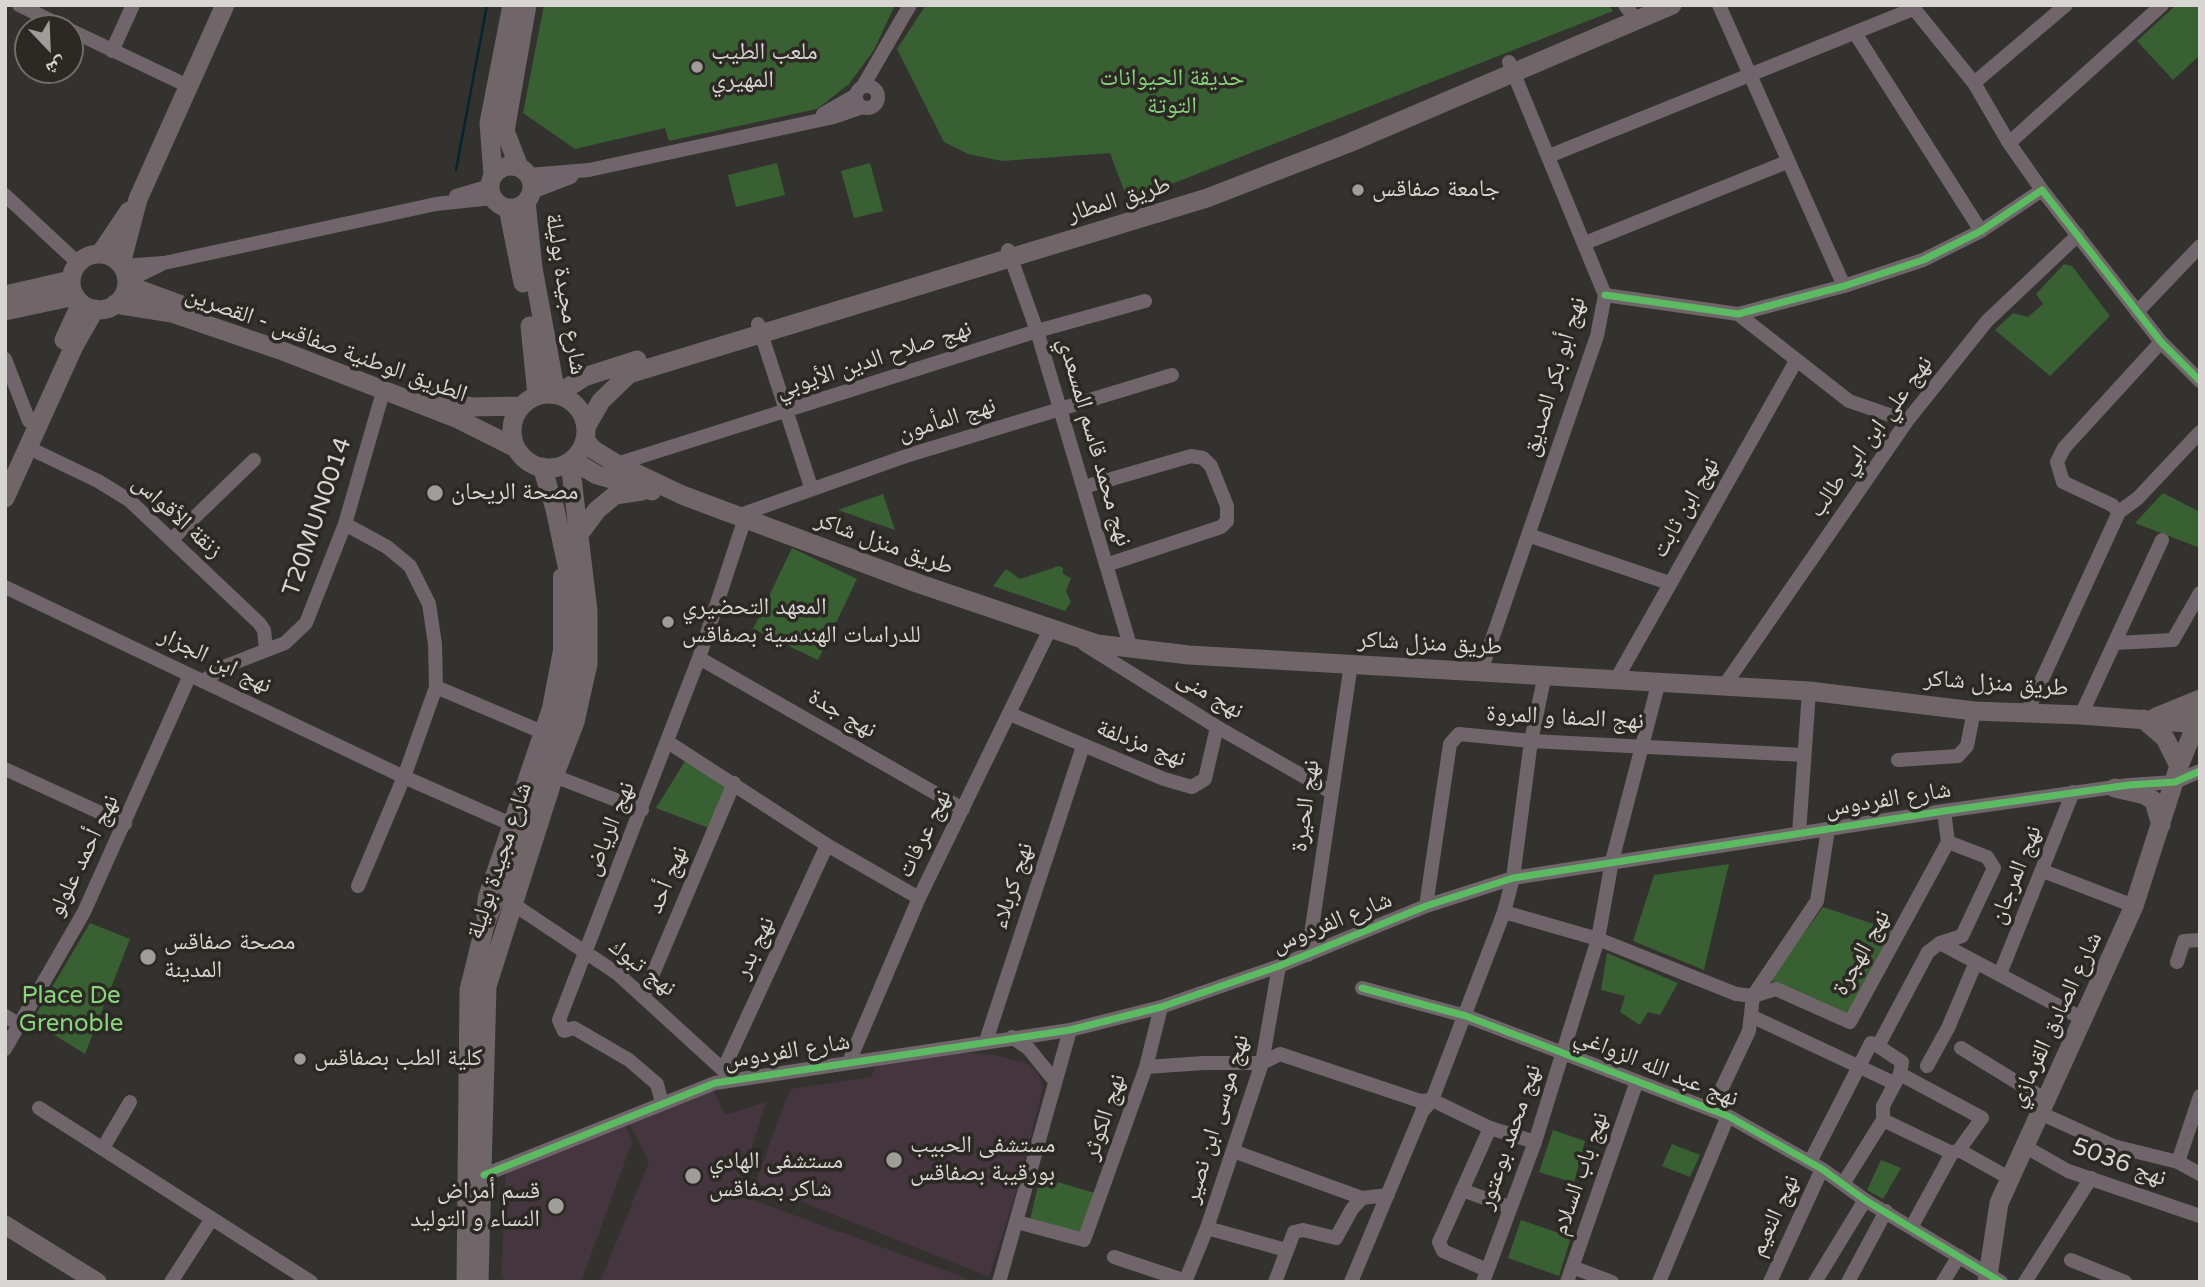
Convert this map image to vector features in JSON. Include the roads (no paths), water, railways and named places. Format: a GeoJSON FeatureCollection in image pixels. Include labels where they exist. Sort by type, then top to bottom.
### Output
{"type":"FeatureCollection","features":[{"type":"Feature","properties":{"kind":"main road"},"geometry":{"type":"LineString","coordinates":[[5,472],[29,421],[80,290],[100,254],[138,199],[225,5]]}},
{"type":"Feature","properties":{"kind":"main road","name":"شارع مجيدة بوليلة"},"geometry":{"type":"LineString","coordinates":[[512,5],[489,123],[511,188],[533,268],[543,397]]}},
{"type":"Feature","properties":{"kind":"main road","name":"شارع مجيدة بوليلة"},"geometry":{"type":"LineString","coordinates":[[511,188],[505,131],[507,108],[527,5]]}},
{"type":"Feature","properties":{"kind":"main road","name":"طريق المطار"},"geometry":{"type":"LineString","coordinates":[[543,397],[584,377],[1245,184],[1633,10],[1672,5]]}},
{"type":"Feature","properties":{"kind":"main road"},"geometry":{"type":"LineString","coordinates":[[5,295],[80,290],[115,304],[124,274],[138,199]]}},
{"type":"Feature","properties":{"kind":"main road","name":"الطريق الوطنية صفاقس - القصرين"},"geometry":{"type":"LineString","coordinates":[[100,254],[124,274],[448,402],[490,408],[543,397]]}},
{"type":"Feature","properties":{"kind":"main road"},"geometry":{"type":"LineString","coordinates":[[5,311],[80,290]]}},
{"type":"Feature","properties":{"kind":"main road"},"geometry":{"type":"LineString","coordinates":[[5,498],[74,346],[80,290]]}},
{"type":"Feature","properties":{"kind":"main road","name":"الطريق الوطنية صفاقس - القصرين"},"geometry":{"type":"LineString","coordinates":[[115,304],[182,316],[279,350],[458,419],[516,448]]}},
{"type":"Feature","properties":{"kind":"main road","name":"طريق المطار"},"geometry":{"type":"LineString","coordinates":[[585,433],[601,401],[629,374],[759,328]]}},
{"type":"Feature","properties":{"kind":"main road"},"geometry":{"type":"LineString","coordinates":[[543,397],[577,406],[585,433],[571,461],[551,468],[526,461],[516,448],[512,426],[543,397]]}},
{"type":"Feature","properties":{"kind":"main road","name":"طريق منزل شاكر"},"geometry":{"type":"LineString","coordinates":[[585,433],[617,464],[682,495],[1097,644],[1131,649],[1351,664],[1809,691],[1974,712],[2027,712],[2198,721]]}},
{"type":"Feature","properties":{"kind":"main road","name":"شارع مجيدة بوليلة"},"geometry":{"type":"LineString","coordinates":[[466,1282],[469,990],[514,825],[548,734],[573,654],[569,575],[571,461]]}},
{"type":"Feature","properties":{"kind":"main road","name":"طريق منزل شاكر"},"geometry":{"type":"LineString","coordinates":[[571,461],[597,475],[650,491],[682,495]]}},
{"type":"Feature","properties":{"kind":"main road","name":"شارع مجيدة بوليلة"},"geometry":{"type":"LineString","coordinates":[[479,1282],[489,1173],[484,1019],[487,986],[554,776],[575,722],[588,664],[588,611],[570,535],[542,467]]}},
{"type":"Feature","properties":{"kind":"main road"},"geometry":{"type":"LineString","coordinates":[[570,535],[615,495],[650,491]]}},
{"type":"Feature","properties":{"kind":"main road"},"geometry":{"type":"LineString","coordinates":[[2145,720],[2171,713],[2200,699]]}},
{"type":"Feature","properties":{"kind":"main road"},"geometry":{"type":"LineString","coordinates":[[2145,720],[2165,738],[2177,776]]}},
{"type":"Feature","properties":{"kind":"main road","name":"شارع الصادق القرمازي"},"geometry":{"type":"LineString","coordinates":[[1992,1279],[1999,1203],[2085,1020],[2134,906],[2198,721]]}},
{"type":"Feature","properties":{"kind":"main road","name":"شارع الصادق القرمازي"},"geometry":{"type":"LineString","coordinates":[[2177,776],[2200,746]]}},
{"type":"Feature","properties":{"kind":"main road"},"geometry":{"type":"LineString","coordinates":[[2115,788],[2145,795],[2154,801],[2161,825]]}},
{"type":"Feature","properties":{"kind":"main road"},"geometry":{"type":"LineString","coordinates":[[5,1226],[97,1282]]}},
{"type":"Feature","properties":{"kind":"main road"},"geometry":{"type":"LineString","coordinates":[[5,1240],[71,1282]]}},
{"type":"Feature","properties":{"kind":"street"},"geometry":{"type":"LineString","coordinates":[[19,5],[37,14]]}},
{"type":"Feature","properties":{"kind":"street"},"geometry":{"type":"LineString","coordinates":[[112,51],[133,5]]}},
{"type":"Feature","properties":{"kind":"street"},"geometry":{"type":"LineString","coordinates":[[861,96],[886,44],[911,5]]}},
{"type":"Feature","properties":{"kind":"street"},"geometry":{"type":"LineString","coordinates":[[1719,5],[1844,286]]}},
{"type":"Feature","properties":{"kind":"street"},"geometry":{"type":"LineString","coordinates":[[1974,83],[2066,5]]}},
{"type":"Feature","properties":{"kind":"street"},"geometry":{"type":"LineString","coordinates":[[2008,144],[2162,5]]}},
{"type":"Feature","properties":{"kind":"street"},"geometry":{"type":"LineString","coordinates":[[1549,156],[1855,33],[1912,7],[1974,83],[2008,144],[2042,190],[2161,342],[2200,381]]}},
{"type":"Feature","properties":{"kind":"street"},"geometry":{"type":"LineString","coordinates":[[1855,33],[1981,231]]}},
{"type":"Feature","properties":{"kind":"street"},"geometry":{"type":"LineString","coordinates":[[84,37],[188,86]]}},
{"type":"Feature","properties":{"kind":"street"},"geometry":{"type":"LineString","coordinates":[[861,96],[874,106],[886,44]]}},
{"type":"Feature","properties":{"kind":"street","name":"نهج أبو بكر الصديق"},"geometry":{"type":"LineString","coordinates":[[1480,671],[1597,336],[1605,295],[1511,66]]}},
{"type":"Feature","properties":{"kind":"street"},"geometry":{"type":"LineString","coordinates":[[124,274],[813,121],[861,96],[870,86],[878,92]]}},
{"type":"Feature","properties":{"kind":"street"},"geometry":{"type":"LineString","coordinates":[[1585,243],[1787,162]]}},
{"type":"Feature","properties":{"kind":"street"},"geometry":{"type":"LineString","coordinates":[[1605,295],[1738,314],[1844,286],[1923,260],[1981,231],[2042,190]]}},
{"type":"Feature","properties":{"kind":"street"},"geometry":{"type":"LineString","coordinates":[[7,201],[80,290]]}},
{"type":"Feature","properties":{"kind":"street","name":"نهج علي ابن ابي طالب"},"geometry":{"type":"LineString","coordinates":[[1724,686],[1907,421],[1987,321],[2078,234]]}},
{"type":"Feature","properties":{"kind":"street"},"geometry":{"type":"LineString","coordinates":[[2137,312],[2200,246]]}},
{"type":"Feature","properties":{"kind":"street","name":"نهج محمد قاسم المسعدي"},"geometry":{"type":"LineString","coordinates":[[1009,254],[1037,331],[1131,649]]}},
{"type":"Feature","properties":{"kind":"street","name":"نهج صلاح الدين الأيوبي"},"geometry":{"type":"LineString","coordinates":[[617,464],[1037,331],[1145,301]]}},
{"type":"Feature","properties":{"kind":"street"},"geometry":{"type":"LineString","coordinates":[[1738,314],[1796,362],[1857,406],[1886,412],[1907,421]]}},
{"type":"Feature","properties":{"kind":"street"},"geometry":{"type":"LineString","coordinates":[[759,328],[811,487]]}},
{"type":"Feature","properties":{"kind":"street"},"geometry":{"type":"LineString","coordinates":[[2119,512],[2112,505],[2063,482],[2057,462],[2064,448],[2161,342]]}},
{"type":"Feature","properties":{"kind":"street"},"geometry":{"type":"LineString","coordinates":[[5,359],[29,421]]}},
{"type":"Feature","properties":{"kind":"street","name":"نهج ابن ثابت"},"geometry":{"type":"LineString","coordinates":[[1617,678],[1796,362]]}},
{"type":"Feature","properties":{"kind":"street","name":"نهج المأمون"},"geometry":{"type":"LineString","coordinates":[[741,517],[811,487],[1172,375]]}},
{"type":"Feature","properties":{"kind":"street","name":"T20MUN0014"},"geometry":{"type":"LineString","coordinates":[[197,678],[293,639],[306,623],[345,524],[383,392]]}},
{"type":"Feature","properties":{"kind":"street"},"geometry":{"type":"LineString","coordinates":[[2027,712],[2119,512],[2138,498],[2200,432]]}},
{"type":"Feature","properties":{"kind":"street","name":"زنقة الأقواس"},"geometry":{"type":"LineString","coordinates":[[29,447],[121,495],[259,624],[265,635],[266,649]]}},
{"type":"Feature","properties":{"kind":"street"},"geometry":{"type":"LineString","coordinates":[[1084,487],[1191,456],[1203,458],[1211,466],[1227,506],[1227,521],[1221,527],[1106,565]]}},
{"type":"Feature","properties":{"kind":"street"},"geometry":{"type":"LineString","coordinates":[[171,540],[254,460]]}},
{"type":"Feature","properties":{"kind":"street","name":"نهج الرياض"},"geometry":{"type":"LineString","coordinates":[[662,1103],[657,1084],[629,1059],[574,1028],[564,1031],[560,1025],[584,952],[642,810],[699,658],[741,517]]}},
{"type":"Feature","properties":{"kind":"street"},"geometry":{"type":"LineString","coordinates":[[345,524],[387,547],[416,575],[432,621],[436,687],[404,777],[358,886]]}},
{"type":"Feature","properties":{"kind":"street"},"geometry":{"type":"LineString","coordinates":[[1528,535],[1669,583]]}},
{"type":"Feature","properties":{"kind":"street"},"geometry":{"type":"LineString","coordinates":[[2081,715],[2162,540]]}},
{"type":"Feature","properties":{"kind":"street","name":"نهج ابن الجزار"},"geometry":{"type":"LineString","coordinates":[[5,587],[404,777],[514,825]]}},
{"type":"Feature","properties":{"kind":"street"},"geometry":{"type":"LineString","coordinates":[[2115,643],[2173,640],[2200,593]]}},
{"type":"Feature","properties":{"kind":"street","name":"نهج عرفات"},"geometry":{"type":"LineString","coordinates":[[849,1062],[919,898],[1010,714],[1059,631]]}},
{"type":"Feature","properties":{"kind":"street","name":"نهج منى"},"geometry":{"type":"LineString","coordinates":[[1059,631],[1217,727],[1331,792]]}},
{"type":"Feature","properties":{"kind":"street","name":"نهج جدة"},"geometry":{"type":"LineString","coordinates":[[699,658],[963,809]]}},
{"type":"Feature","properties":{"kind":"street","name":"نهج الحيرة"},"geometry":{"type":"LineString","coordinates":[[1307,955],[1351,664]]}},
{"type":"Feature","properties":{"kind":"street"},"geometry":{"type":"LineString","coordinates":[[1351,1282],[1422,1112],[1432,1100],[1504,912],[1513,878],[1531,741],[1545,674]]}},
{"type":"Feature","properties":{"kind":"street","name":"نهج أحمد علولو"},"geometry":{"type":"LineString","coordinates":[[5,1049],[84,912],[197,678]]}},
{"type":"Feature","properties":{"kind":"street","name":"نهج محمد بوعتور"},"geometry":{"type":"LineString","coordinates":[[1485,1276],[1535,1142],[1598,939],[1612,861],[1660,681]]}},
{"type":"Feature","properties":{"kind":"street"},"geometry":{"type":"LineString","coordinates":[[436,687],[548,734]]}},
{"type":"Feature","properties":{"kind":"street"},"geometry":{"type":"LineString","coordinates":[[1800,834],[1809,691]]}},
{"type":"Feature","properties":{"kind":"street"},"geometry":{"type":"LineString","coordinates":[[1898,760],[1958,757],[1967,746],[1974,712]]}},
{"type":"Feature","properties":{"kind":"street","name":"نهج مزدلفة"},"geometry":{"type":"LineString","coordinates":[[1010,714],[1083,746],[1192,786],[1205,779],[1217,727]]}},
{"type":"Feature","properties":{"kind":"street","name":"نهج الصفا و المروة"},"geometry":{"type":"LineString","coordinates":[[1426,906],[1450,744],[1459,734],[1531,741],[1804,755]]}},
{"type":"Feature","properties":{"kind":"street"},"geometry":{"type":"LineString","coordinates":[[668,742],[828,845],[919,898]]}},
{"type":"Feature","properties":{"kind":"street","name":"نهج كربلاء"},"geometry":{"type":"LineString","coordinates":[[986,1041],[1083,746]]}},
{"type":"Feature","properties":{"kind":"street"},"geometry":{"type":"LineString","coordinates":[[5,769],[125,824]]}},
{"type":"Feature","properties":{"kind":"street","name":"شارع الفردوس"},"geometry":{"type":"LineString","coordinates":[[489,1173],[728,1075],[849,1062],[1070,1030],[1161,1007],[1279,966],[1426,906],[1513,878],[1944,811],[2115,788],[2200,771]]}},
{"type":"Feature","properties":{"kind":"street"},"geometry":{"type":"LineString","coordinates":[[554,776],[642,810]]}},
{"type":"Feature","properties":{"kind":"street","name":"نهج أحد"},"geometry":{"type":"LineString","coordinates":[[644,995],[734,783]]}},
{"type":"Feature","properties":{"kind":"street","name":"نهج المرجان"},"geometry":{"type":"LineString","coordinates":[[2000,974],[2073,793]]}},
{"type":"Feature","properties":{"kind":"street"},"geometry":{"type":"LineString","coordinates":[[1878,1046],[1928,952],[1940,943],[1962,936],[1994,869],[1987,857],[1948,842],[1944,811]]}},
{"type":"Feature","properties":{"kind":"street"},"geometry":{"type":"LineString","coordinates":[[1712,1109],[1749,1031],[1753,996],[1817,901],[1828,829]]}},
{"type":"Feature","properties":{"kind":"street","name":"نهج الهجرة"},"geometry":{"type":"LineString","coordinates":[[1504,912],[1598,939],[1736,994],[1753,996],[1776,989],[1850,1022],[1948,842]]}},
{"type":"Feature","properties":{"kind":"street","name":"نهج بدر"},"geometry":{"type":"LineString","coordinates":[[728,1075],[828,845]]}},
{"type":"Feature","properties":{"kind":"street"},"geometry":{"type":"LineString","coordinates":[[2043,870],[2134,906]]}},
{"type":"Feature","properties":{"kind":"street","name":"نهج تبوك"},"geometry":{"type":"LineString","coordinates":[[513,904],[644,995],[728,1075]]}},
{"type":"Feature","properties":{"kind":"street"},"geometry":{"type":"LineString","coordinates":[[2176,962],[2184,942],[2200,940]]}},
{"type":"Feature","properties":{"kind":"street"},"geometry":{"type":"LineString","coordinates":[[1940,943],[2085,1020]]}},
{"type":"Feature","properties":{"kind":"street"},"geometry":{"type":"LineString","coordinates":[[1927,1066],[1948,1027],[1976,962]]}},
{"type":"Feature","properties":{"kind":"street","name":"نهج موسى ابن نصير"},"geometry":{"type":"LineString","coordinates":[[1186,1281],[1234,1151],[1262,1063],[1279,966]]}},
{"type":"Feature","properties":{"kind":"street","name":"نهج عبد الله الزواغي"},"geometry":{"type":"LineString","coordinates":[[1362,988],[1466,1016],[1564,1051],[1728,1116],[1816,1165],[1865,1200],[1912,1226],[1992,1279]]}},
{"type":"Feature","properties":{"kind":"street","name":"نهج الكوثر"},"geometry":{"type":"LineString","coordinates":[[1017,1222],[1084,1240],[1146,1067],[1161,1007]]}},
{"type":"Feature","properties":{"kind":"street"},"geometry":{"type":"LineString","coordinates":[[5,1016],[20,1026]]}},
{"type":"Feature","properties":{"kind":"street"},"geometry":{"type":"LineString","coordinates":[[1751,1016],[1982,1118],[1955,1152],[1912,1226]]}},
{"type":"Feature","properties":{"kind":"street"},"geometry":{"type":"LineString","coordinates":[[999,1282],[1070,1030]]}},
{"type":"Feature","properties":{"kind":"street"},"geometry":{"type":"LineString","coordinates":[[1012,1037],[1029,1049],[1054,1080]]}},
{"type":"Feature","properties":{"kind":"street"},"geometry":{"type":"LineString","coordinates":[[1843,1184],[1883,1120],[1883,1106],[1897,1079],[1902,1062],[1871,1043],[1858,1065]]}},
{"type":"Feature","properties":{"kind":"street"},"geometry":{"type":"LineString","coordinates":[[1961,1048],[2043,1107],[2113,1146],[2178,1162],[2200,1174]]}},
{"type":"Feature","properties":{"kind":"street"},"geometry":{"type":"LineString","coordinates":[[1146,1067],[1262,1063],[1280,1054],[1420,1101],[1432,1100],[1490,1128],[1535,1142]]}},
{"type":"Feature","properties":{"kind":"street","name":"نهج النعيم"},"geometry":{"type":"LineString","coordinates":[[1770,1282],[1858,1065]]}},
{"type":"Feature","properties":{"kind":"street","name":"نهج باب السلام"},"geometry":{"type":"LineString","coordinates":[[1567,1282],[1637,1081]]}},
{"type":"Feature","properties":{"kind":"street"},"geometry":{"type":"LineString","coordinates":[[2178,1162],[2200,1096]]}},
{"type":"Feature","properties":{"kind":"street"},"geometry":{"type":"LineString","coordinates":[[103,1149],[130,1102]]}},
{"type":"Feature","properties":{"kind":"street"},"geometry":{"type":"LineString","coordinates":[[40,1108],[211,1220],[312,1282]]}},
{"type":"Feature","properties":{"kind":"street"},"geometry":{"type":"LineString","coordinates":[[1659,1282],[1728,1116]]}},
{"type":"Feature","properties":{"kind":"street"},"geometry":{"type":"LineString","coordinates":[[1883,1120],[2009,1178]]}},
{"type":"Feature","properties":{"kind":"street"},"geometry":{"type":"LineString","coordinates":[[1485,1276],[1443,1251],[1438,1242],[1490,1128]]}},
{"type":"Feature","properties":{"kind":"street","name":"نهج 5036"},"geometry":{"type":"LineString","coordinates":[[2024,1146],[2068,1171],[2200,1216]]}},
{"type":"Feature","properties":{"kind":"street"},"geometry":{"type":"LineString","coordinates":[[1234,1151],[1362,1198],[1388,1195]]}},
{"type":"Feature","properties":{"kind":"street"},"geometry":{"type":"LineString","coordinates":[[2025,1282],[2091,1178]]}},
{"type":"Feature","properties":{"kind":"street"},"geometry":{"type":"LineString","coordinates":[[1462,1190],[1509,1207]]}},
{"type":"Feature","properties":{"kind":"street"},"geometry":{"type":"LineString","coordinates":[[1275,1282],[1294,1232],[1303,1230],[1336,1238],[1352,1209],[1362,1198]]}},
{"type":"Feature","properties":{"kind":"street"},"geometry":{"type":"LineString","coordinates":[[1815,1282],[1865,1200]]}},
{"type":"Feature","properties":{"kind":"street"},"geometry":{"type":"LineString","coordinates":[[1848,1282],[1886,1211]]}},
{"type":"Feature","properties":{"kind":"street"},"geometry":{"type":"LineString","coordinates":[[171,1282],[211,1220]]}},
{"type":"Feature","properties":{"kind":"street"},"geometry":{"type":"LineString","coordinates":[[1207,1228],[1286,1250]]}},
{"type":"Feature","properties":{"kind":"street"},"geometry":{"type":"LineString","coordinates":[[1114,1256],[1186,1281]]}},
{"type":"Feature","properties":{"kind":"street"},"geometry":{"type":"LineString","coordinates":[[1943,1282],[1959,1256]]}},
{"type":"Feature","properties":{"kind":"street"},"geometry":{"type":"LineString","coordinates":[[2071,1260],[2125,1282]]}},
{"type":"Feature","properties":{"kind":"street"},"geometry":{"type":"LineString","coordinates":[[1572,1267],[1612,1282]]}},
{"type":"Feature","properties":{"kind":"waterway"},"geometry":{"type":"LineString","coordinates":[[456,170],[487,5]]}},
{"type":"Feature","properties":{"kind":"place","name":"ملعب الطيب المهيري"},"geometry":{"type":"Point","coordinates":[697,67]}},
{"type":"Feature","properties":{"kind":"place","name":"جامعة صفاقس"},"geometry":{"type":"Point","coordinates":[1358,190]}},
{"type":"Feature","properties":{"kind":"place","name":"مصحة الريحان"},"geometry":{"type":"Point","coordinates":[435,493]}},
{"type":"Feature","properties":{"kind":"place","name":"المعهد التحضيري للدراسات الهندسية بصفاقس"},"geometry":{"type":"Point","coordinates":[668,622]}},
{"type":"Feature","properties":{"kind":"place","name":"مصحة صفاقس المدينة"},"geometry":{"type":"Point","coordinates":[148,957]}},
{"type":"Feature","properties":{"kind":"place","name":"كلية الطب بصفاقس"},"geometry":{"type":"Point","coordinates":[300,1059]}},
{"type":"Feature","properties":{"kind":"place","name":"مستشفى الحبيب بورقيبة بصفاقس"},"geometry":{"type":"Point","coordinates":[894,1160]}},
{"type":"Feature","properties":{"kind":"place","name":"مستشفى الهادي شاكر بصفاقس"},"geometry":{"type":"Point","coordinates":[693,1176]}},
{"type":"Feature","properties":{"kind":"place","name":"قسم أمراض النساء و التوليد"},"geometry":{"type":"Point","coordinates":[556,1206]}},
{"type":"Feature","properties":{"kind":"park label","name":"حديقة الحيوانات التوتة"},"geometry":{"type":"Point","coordinates":[1172,93]}},
{"type":"Feature","properties":{"kind":"park label","name":"Place De Grenoble"},"geometry":{"type":"Point","coordinates":[71,1011]}}]}
